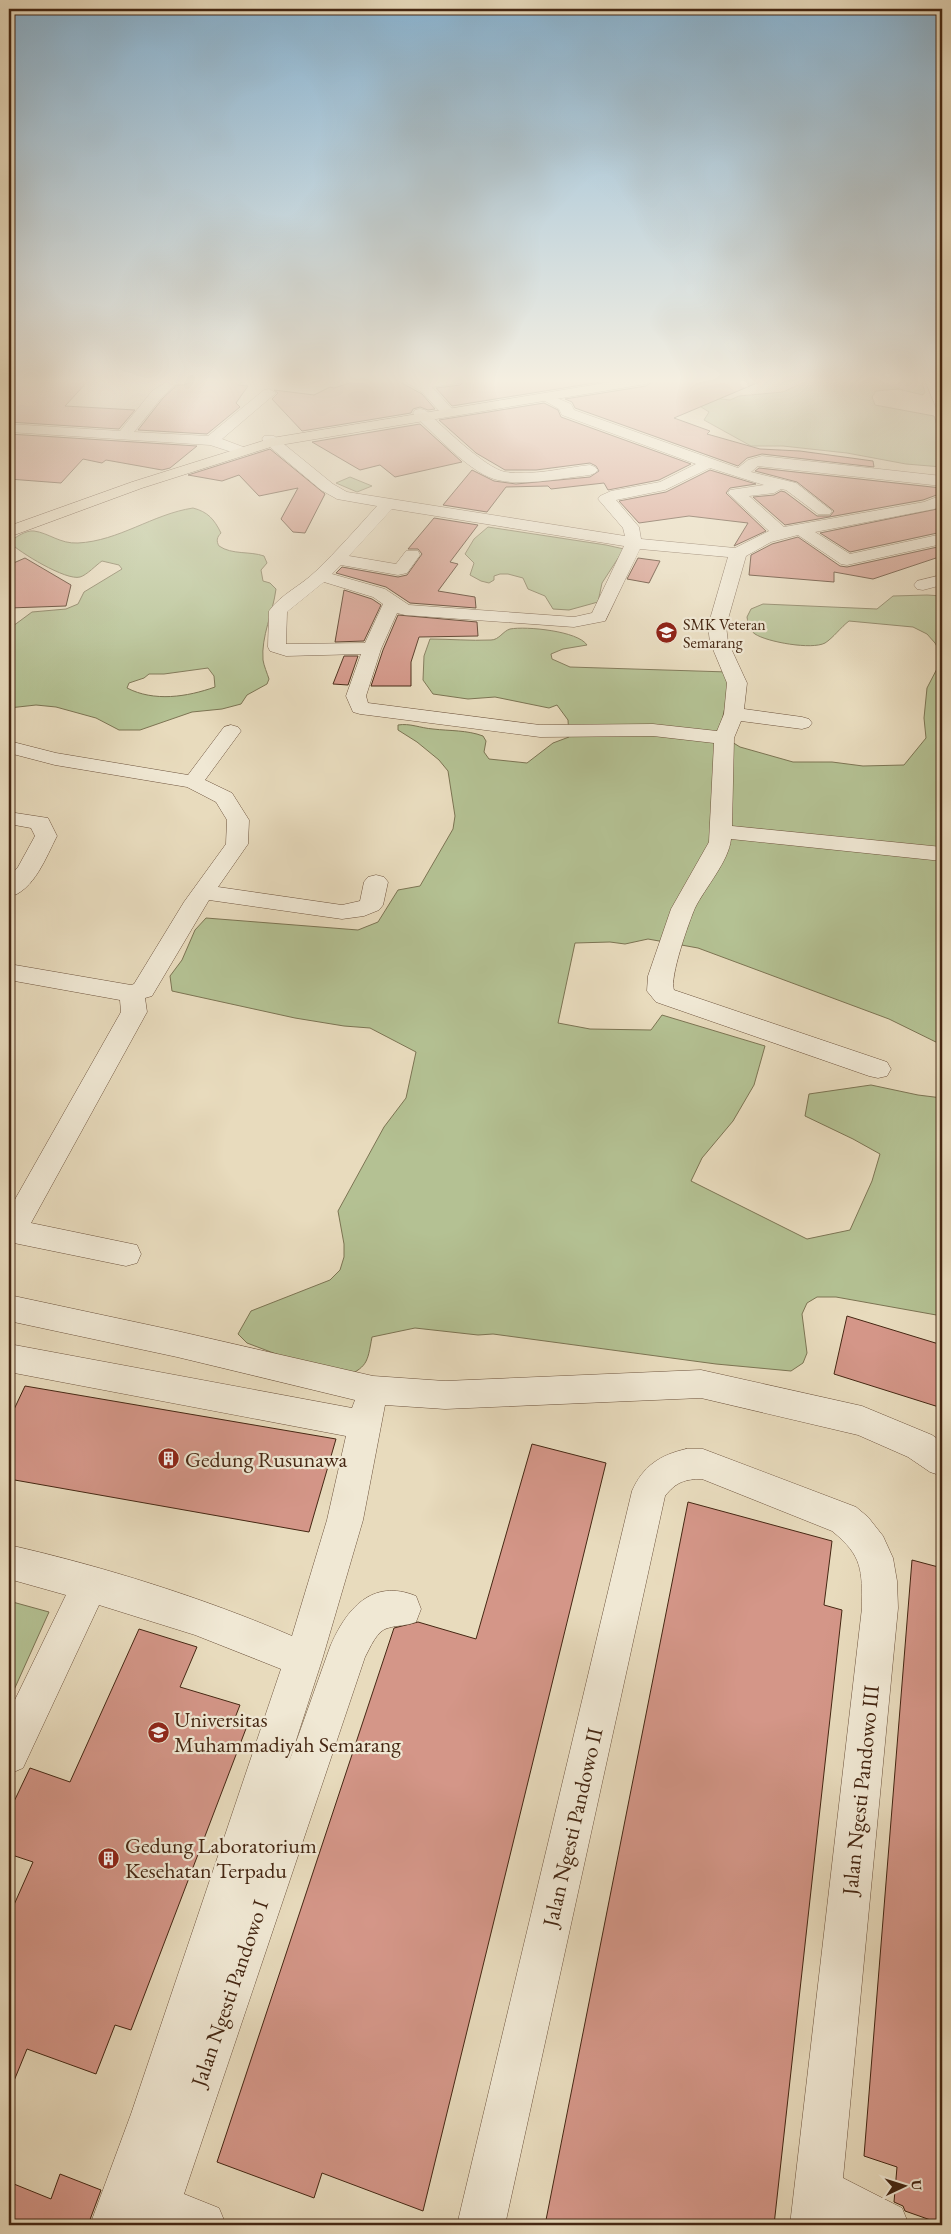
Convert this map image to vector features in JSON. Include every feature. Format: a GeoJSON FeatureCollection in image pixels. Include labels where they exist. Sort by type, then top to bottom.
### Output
{"type":"FeatureCollection","features":[{"type":"Feature","properties":{"kind":"main road"},"geometry":{"type":"LineString","coordinates":[[9,523],[116,484]]}},
{"type":"Feature","properties":{"kind":"main road"},"geometry":{"type":"LineString","coordinates":[[9,532],[139,484]]}},
{"type":"Feature","properties":{"kind":"street"},"geometry":{"type":"LineString","coordinates":[[324,484],[333,492],[343,496],[388,504],[633,535],[738,553],[765,538],[780,533],[928,506],[942,500]]}},
{"type":"Feature","properties":{"kind":"street"},"geometry":{"type":"LineString","coordinates":[[633,535],[606,499],[666,484]]}},
{"type":"Feature","properties":{"kind":"street"},"geometry":{"type":"LineString","coordinates":[[782,484],[789,486],[824,510]]}},
{"type":"Feature","properties":{"kind":"street"},"geometry":{"type":"LineString","coordinates":[[780,533],[736,493],[798,484]]}},
{"type":"Feature","properties":{"kind":"street"},"geometry":{"type":"LineString","coordinates":[[372,649],[324,648],[286,650],[277,647],[278,611],[281,606],[321,576],[388,504]]}},
{"type":"Feature","properties":{"kind":"street"},"geometry":{"type":"LineString","coordinates":[[899,510],[942,537]]}},
{"type":"Feature","properties":{"kind":"street"},"geometry":{"type":"LineString","coordinates":[[800,529],[847,560],[942,537]]}},
{"type":"Feature","properties":{"kind":"street"},"geometry":{"type":"LineString","coordinates":[[633,535],[710,535]]}},
{"type":"Feature","properties":{"kind":"street"},"geometry":{"type":"LineString","coordinates":[[321,576],[379,593],[405,610],[574,622],[590,620],[599,617],[633,535]]}},
{"type":"Feature","properties":{"kind":"street"},"geometry":{"type":"LineString","coordinates":[[738,553],[717,626],[719,642],[738,683],[734,714],[724,738],[720,842],[683,909],[660,976],[660,990],[665,996],[878,1069]]}},
{"type":"Feature","properties":{"kind":"street"},"geometry":{"type":"LineString","coordinates":[[337,559],[398,570],[401,569],[412,555]]}},
{"type":"Feature","properties":{"kind":"street"},"geometry":{"type":"LineString","coordinates":[[923,585],[942,580]]}},
{"type":"Feature","properties":{"kind":"street"},"geometry":{"type":"LineString","coordinates":[[392,603],[372,649],[356,696],[360,708],[540,731],[653,730],[724,738]]}},
{"type":"Feature","properties":{"kind":"street"},"geometry":{"type":"LineString","coordinates":[[734,714],[802,723]]}},
{"type":"Feature","properties":{"kind":"street"},"geometry":{"type":"LineString","coordinates":[[193,782],[231,731]]}},
{"type":"Feature","properties":{"kind":"street"},"geometry":{"type":"LineString","coordinates":[[9,747],[55,759],[193,782],[224,798],[238,820],[237,844],[204,892],[143,990],[132,994],[9,972]]}},
{"type":"Feature","properties":{"kind":"street"},"geometry":{"type":"LineString","coordinates":[[9,818],[40,822],[46,836],[28,870],[9,890]]}},
{"type":"Feature","properties":{"kind":"street"},"geometry":{"type":"LineString","coordinates":[[720,831],[942,854]]}},
{"type":"Feature","properties":{"kind":"street"},"geometry":{"type":"LineString","coordinates":[[204,892],[342,912],[364,909],[371,905],[376,882]]}},
{"type":"Feature","properties":{"kind":"street"},"geometry":{"type":"LineString","coordinates":[[126,1254],[10,1230],[134,1012],[132,994]]}},
{"type":"Feature","properties":{"kind":"street"},"geometry":{"type":"LineString","coordinates":[[9,1308],[177,1344],[373,1390],[445,1395],[701,1384],[862,1422],[920,1446],[942,1461]]}},
{"type":"Feature","properties":{"kind":"street"},"geometry":{"type":"LineString","coordinates":[[9,1358],[365,1425]]}},
{"type":"Feature","properties":{"kind":"street"},"geometry":{"type":"LineString","coordinates":[[202,2225],[139,2220],[154,2114],[303,1660],[345,1520],[373,1390]]}},
{"type":"Feature","properties":{"kind":"street","name":"Jalan Ngesti Pandowo III"},"geometry":{"type":"LineString","coordinates":[[703,1464],[844,1519],[859,1530],[878,1562],[880,1608],[816,2208]]}},
{"type":"Feature","properties":{"kind":"street","name":"Jalan Ngesti Pandowo II"},"geometry":{"type":"LineString","coordinates":[[481,2225],[649,1491],[656,1479],[666,1470],[679,1465],[703,1464]]}},
{"type":"Feature","properties":{"kind":"street"},"geometry":{"type":"LineString","coordinates":[[9,1562],[90,1584],[242,1634],[303,1660]]}},
{"type":"Feature","properties":{"kind":"street"},"geometry":{"type":"LineString","coordinates":[[9,1754],[90,1584]]}},
{"type":"Feature","properties":{"kind":"street","name":"Jalan Ngesti Pandowo I"},"geometry":{"type":"LineString","coordinates":[[139,2220],[349,1647],[366,1620],[379,1610],[403,1609]]}},
{"type":"Feature","properties":{"kind":"street"},"geometry":{"type":"LineString","coordinates":[[816,2208],[885,2225]]}},
{"type":"Feature","properties":{"kind":"green space"},"geometry":{"type":"Polygon","coordinates":[[[339,484],[368,484],[372,486],[357,492],[339,484]]]}},
{"type":"Feature","properties":{"kind":"green space"},"geometry":{"type":"Polygon","coordinates":[[[193,508],[210,517],[221,533],[217,539],[219,546],[224,549],[264,556],[267,563],[261,570],[263,581],[270,583],[276,589],[265,633],[263,651],[263,662],[269,679],[267,684],[247,695],[241,704],[222,709],[192,712],[140,730],[119,730],[96,718],[56,707],[36,705],[9,708],[9,627],[32,612],[66,609],[78,604],[84,592],[122,569],[119,565],[102,561],[83,576],[73,577],[64,575],[43,565],[9,542],[21,534],[31,531],[72,543],[93,541],[108,538],[178,511],[193,508]],[[208,668],[164,674],[149,674],[144,678],[129,683],[127,688],[148,695],[182,695],[215,687],[214,676],[208,668]]]}},
{"type":"Feature","properties":{"kind":"green space"},"geometry":{"type":"Polygon","coordinates":[[[488,527],[624,549],[602,583],[598,602],[569,610],[553,609],[545,596],[528,589],[523,578],[500,574],[494,576],[494,580],[489,583],[470,575],[474,563],[465,554],[474,539],[488,527]]]}},
{"type":"Feature","properties":{"kind":"green space"},"geometry":{"type":"Polygon","coordinates":[[[893,596],[942,596],[942,1045],[889,1019],[698,948],[648,939],[625,944],[610,942],[575,943],[558,1023],[590,1029],[651,1030],[662,1015],[765,1046],[754,1085],[733,1121],[702,1158],[691,1181],[807,1239],[850,1230],[872,1181],[880,1154],[805,1116],[809,1094],[871,1085],[942,1098],[942,1316],[836,1297],[817,1297],[807,1303],[802,1314],[807,1353],[803,1363],[791,1371],[716,1364],[493,1334],[478,1335],[415,1328],[372,1337],[365,1363],[357,1371],[342,1379],[247,1343],[238,1334],[251,1311],[330,1280],[340,1270],[344,1257],[344,1244],[338,1211],[384,1127],[406,1098],[416,1052],[370,1028],[295,1018],[172,991],[170,976],[182,960],[195,930],[206,918],[358,930],[378,922],[398,890],[420,886],[453,829],[455,816],[448,771],[439,760],[417,742],[398,730],[398,725],[477,734],[483,736],[486,741],[484,752],[489,759],[527,763],[553,743],[569,737],[568,720],[557,705],[549,708],[495,697],[468,699],[433,694],[423,680],[424,656],[430,639],[491,640],[496,639],[510,629],[539,629],[573,636],[582,640],[587,645],[563,649],[551,654],[552,659],[570,667],[728,672],[730,685],[719,734],[740,747],[793,762],[832,762],[863,766],[904,765],[926,738],[924,718],[927,688],[941,661],[940,652],[927,634],[913,627],[849,621],[825,643],[810,646],[790,644],[761,637],[750,628],[747,617],[751,609],[763,604],[877,609],[893,596]]]}},
{"type":"Feature","properties":{"kind":"green space"},"geometry":{"type":"Polygon","coordinates":[[[9,1601],[49,1612],[9,1701],[9,1601]]]}},
{"type":"Feature","properties":{"kind":"building"},"geometry":{"type":"Polygon","coordinates":[[[248,484],[313,484],[325,494],[305,533],[293,532],[281,519],[298,488],[259,496],[248,484]]]}},
{"type":"Feature","properties":{"kind":"building"},"geometry":{"type":"Polygon","coordinates":[[[460,484],[593,484],[551,489],[548,486],[506,487],[487,512],[443,505],[460,484]]]}},
{"type":"Feature","properties":{"kind":"building"},"geometry":{"type":"Polygon","coordinates":[[[605,484],[637,484],[608,490],[605,484]]]}},
{"type":"Feature","properties":{"kind":"building"},"geometry":{"type":"Polygon","coordinates":[[[681,484],[754,484],[730,488],[726,493],[766,531],[734,546],[748,523],[689,516],[639,523],[619,501],[666,492],[681,484]]]}},
{"type":"Feature","properties":{"kind":"building"},"geometry":{"type":"Polygon","coordinates":[[[800,484],[907,484],[941,488],[942,493],[923,500],[785,525],[753,497],[774,495],[781,491],[817,516],[830,516],[834,511],[800,484]]]}},
{"type":"Feature","properties":{"kind":"building"},"geometry":{"type":"Polygon","coordinates":[[[942,508],[942,532],[850,552],[820,533],[942,508]]]}},
{"type":"Feature","properties":{"kind":"building"},"geometry":{"type":"Polygon","coordinates":[[[434,518],[478,525],[450,562],[458,564],[438,591],[475,597],[476,608],[410,603],[386,587],[336,573],[342,567],[398,577],[407,575],[422,554],[418,549],[408,549],[434,518]]]}},
{"type":"Feature","properties":{"kind":"building"},"geometry":{"type":"Polygon","coordinates":[[[798,537],[840,566],[847,567],[942,546],[942,556],[873,579],[834,572],[834,582],[749,575],[751,555],[772,544],[798,537]]]}},
{"type":"Feature","properties":{"kind":"building"},"geometry":{"type":"Polygon","coordinates":[[[25,558],[71,585],[66,606],[9,608],[9,565],[25,558]]]}},
{"type":"Feature","properties":{"kind":"building"},"geometry":{"type":"Polygon","coordinates":[[[638,558],[660,561],[649,583],[627,579],[638,558]]]}},
{"type":"Feature","properties":{"kind":"building"},"geometry":{"type":"Polygon","coordinates":[[[344,590],[372,599],[381,605],[364,641],[335,642],[344,590]]]}},
{"type":"Feature","properties":{"kind":"building"},"geometry":{"type":"Polygon","coordinates":[[[398,615],[477,622],[478,636],[419,637],[411,662],[411,686],[371,686],[383,650],[398,615]]]}},
{"type":"Feature","properties":{"kind":"building"},"geometry":{"type":"Polygon","coordinates":[[[344,656],[358,656],[348,685],[333,684],[344,656]]]}},
{"type":"Feature","properties":{"kind":"building"},"geometry":{"type":"Polygon","coordinates":[[[847,1316],[942,1345],[942,1408],[834,1374],[847,1316]]]}},
{"type":"Feature","properties":{"kind":"building","name":"Gedung Rusunawa"},"geometry":{"type":"Polygon","coordinates":[[[25,1386],[336,1439],[309,1532],[9,1479],[9,1420],[25,1386]]]}},
{"type":"Feature","properties":{"kind":"building"},"geometry":{"type":"Polygon","coordinates":[[[532,1444],[606,1463],[423,2211],[322,2173],[314,2198],[217,2162],[394,1628],[418,1622],[476,1639],[532,1444]]]}},
{"type":"Feature","properties":{"kind":"building"},"geometry":{"type":"Polygon","coordinates":[[[688,1502],[832,1541],[824,1605],[842,1610],[774,2225],[545,2225],[688,1502]]]}},
{"type":"Feature","properties":{"kind":"building"},"geometry":{"type":"Polygon","coordinates":[[[912,1560],[942,1568],[942,2224],[905,2211],[903,2206],[894,2202],[897,2167],[864,2156],[912,1560]]]}},
{"type":"Feature","properties":{"kind":"building","name":"Gedung Laboratorium Kesehatan Terpadu"},"geometry":{"type":"Polygon","coordinates":[[[139,1629],[197,1647],[180,1687],[240,1705],[233,1723],[247,1726],[131,2030],[115,2025],[96,2074],[27,2049],[9,2093],[9,1916],[33,1862],[9,1854],[9,1812],[30,1768],[70,1782],[139,1629]]]}},
{"type":"Feature","properties":{"kind":"building"},"geometry":{"type":"Polygon","coordinates":[[[60,2174],[101,2190],[88,2225],[9,2225],[9,2182],[51,2199],[60,2174]]]}},
{"type":"Feature","properties":{"kind":"place","name":"SMK Veteran Semarang"},"geometry":{"type":"Point","coordinates":[667,633]}},
{"type":"Feature","properties":{"kind":"place","name":"Gedung Rusunawa"},"geometry":{"type":"Point","coordinates":[169,1459]}},
{"type":"Feature","properties":{"kind":"place","name":"Universitas Muhammadiyah Semarang"},"geometry":{"type":"Point","coordinates":[158,1732]}},
{"type":"Feature","properties":{"kind":"place","name":"Gedung Laboratorium Kesehatan Terpadu"},"geometry":{"type":"Point","coordinates":[109,1858]}}]}
